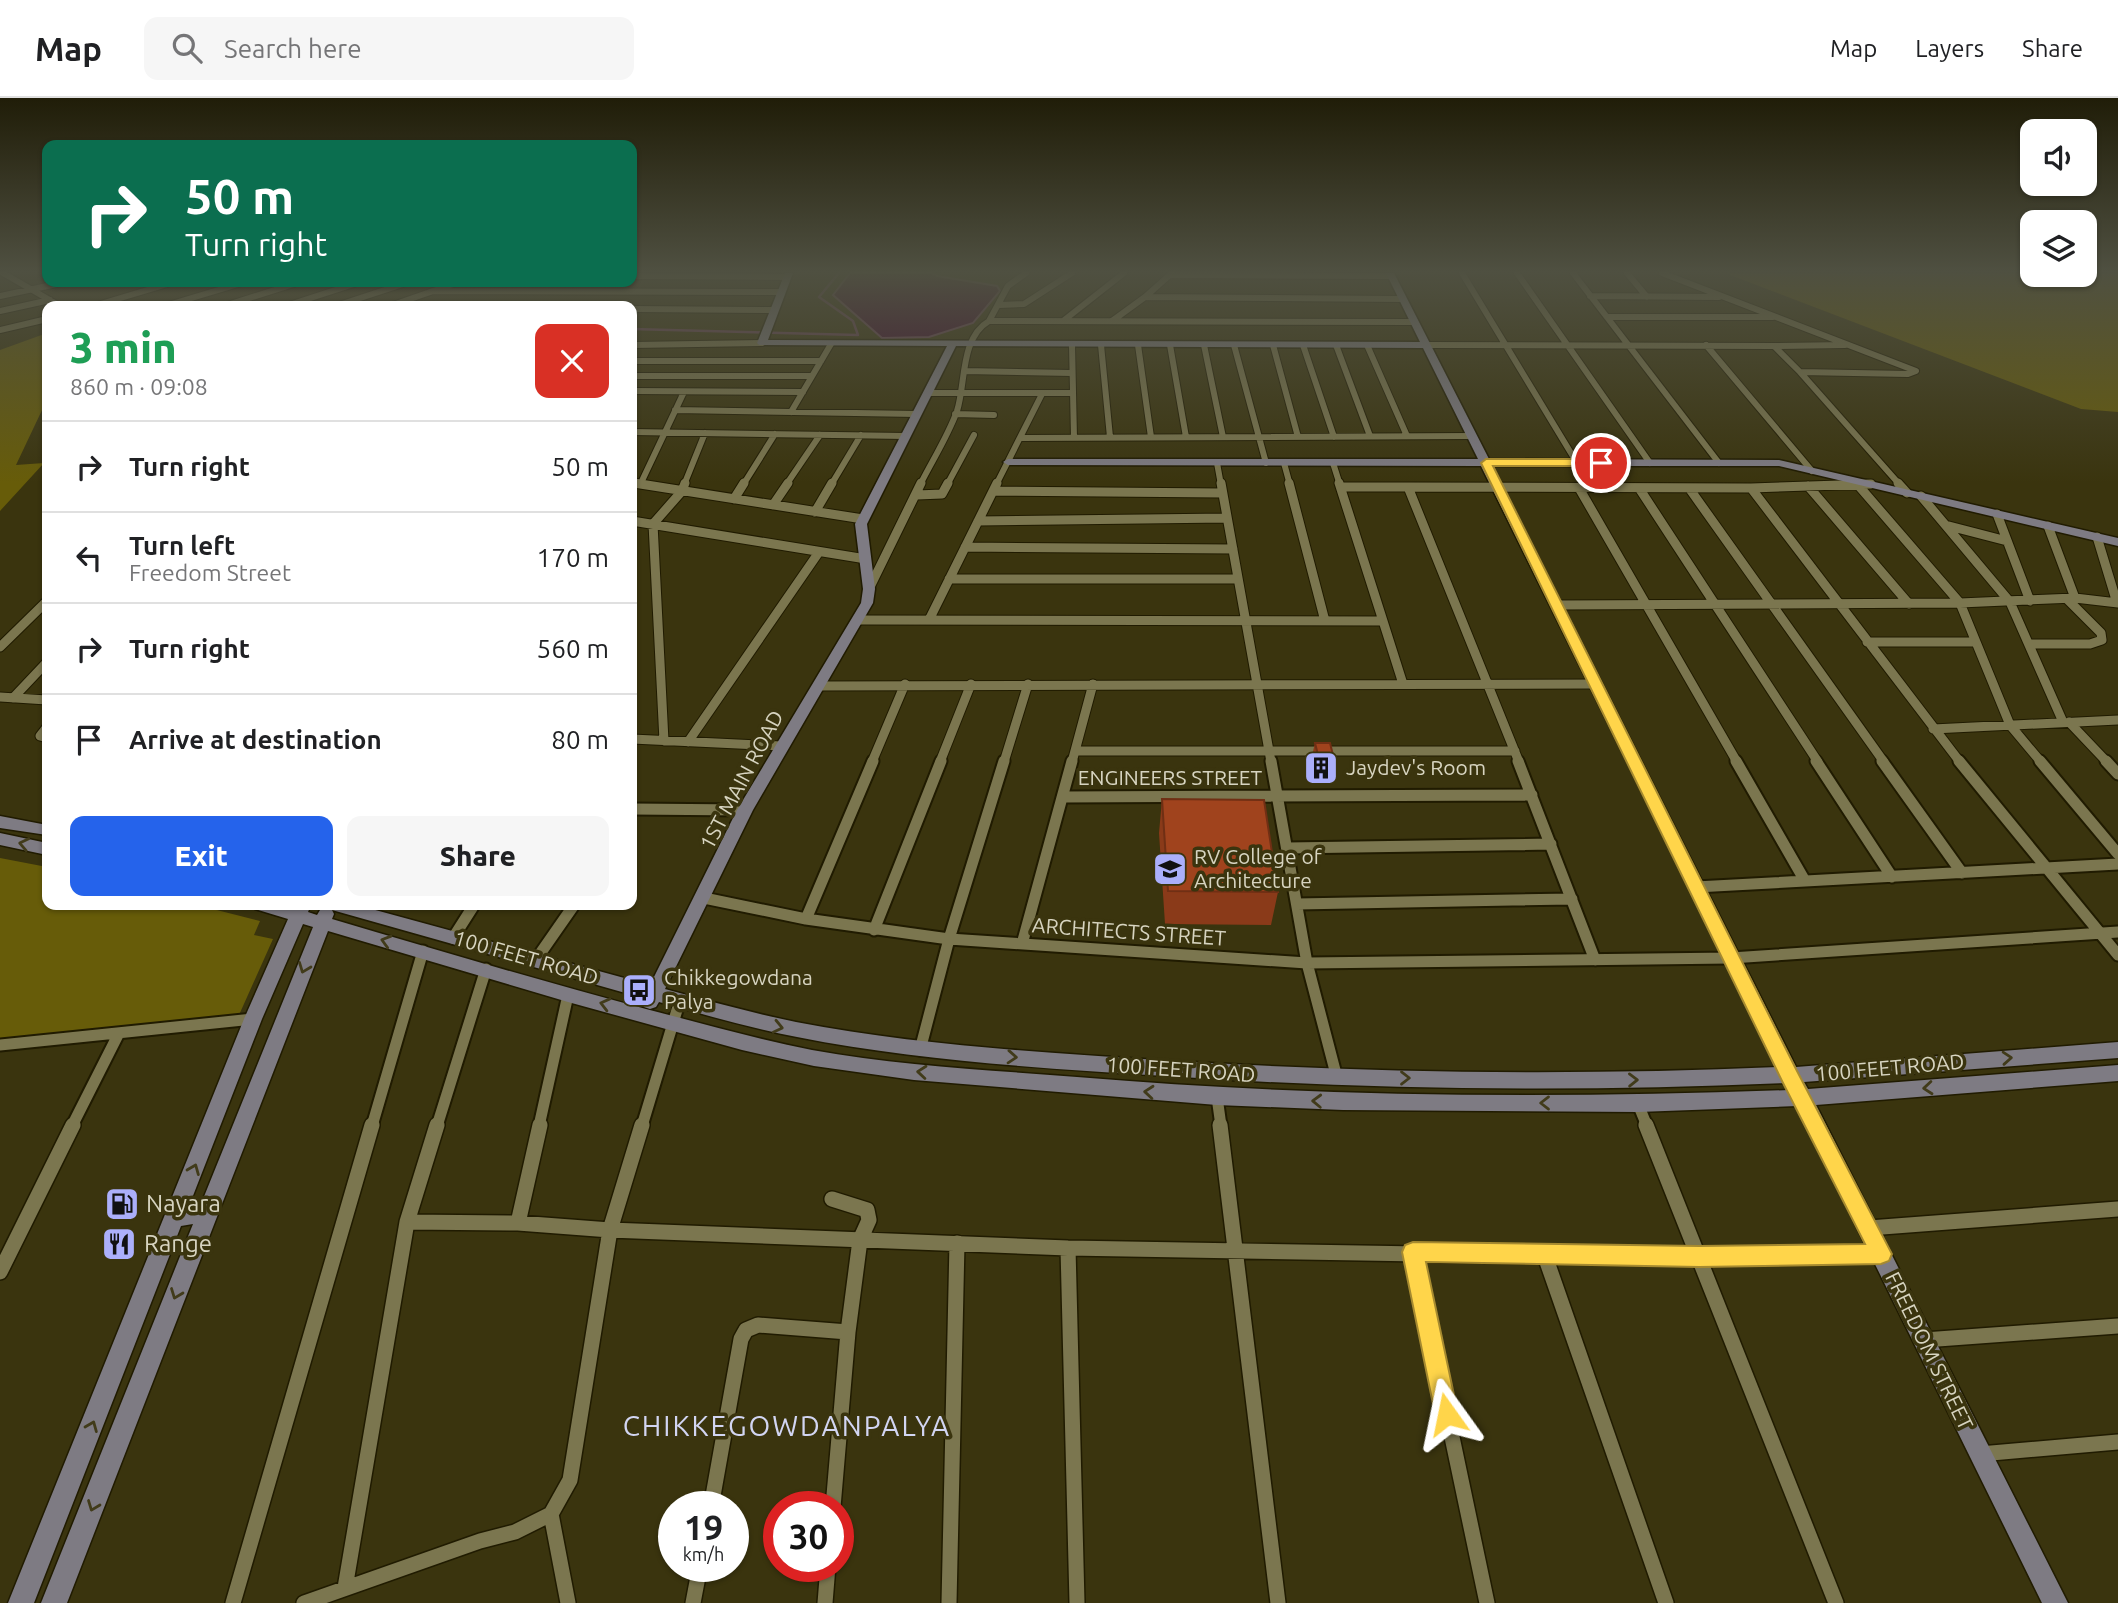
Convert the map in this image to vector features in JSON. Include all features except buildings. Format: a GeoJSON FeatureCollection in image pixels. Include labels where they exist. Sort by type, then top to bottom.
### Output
{"type":"FeatureCollection","features":[{"type":"Feature","properties":{"kind":"street"},"geometry":{"type":"LineString","coordinates":[[637,345],[747,343]]}},
{"type":"Feature","properties":{"kind":"street"},"geometry":{"type":"LineString","coordinates":[[778,343],[1853,345]]}},
{"type":"Feature","properties":{"kind":"street"},"geometry":{"type":"LineString","coordinates":[[1800,372],[1908,374],[1916,371],[1848,343]]}},
{"type":"Feature","properties":{"kind":"street"},"geometry":{"type":"LineString","coordinates":[[791,412],[831,344]]}},
{"type":"Feature","properties":{"kind":"street"},"geometry":{"type":"LineString","coordinates":[[869,589],[860,524],[952,345]]}},
{"type":"Feature","properties":{"kind":"street"},"geometry":{"type":"LineString","coordinates":[[869,589],[955,414],[962,393],[970,345]]}},
{"type":"Feature","properties":{"kind":"street"},"geometry":{"type":"LineString","coordinates":[[1072,345],[1074,438]]}},
{"type":"Feature","properties":{"kind":"street"},"geometry":{"type":"LineString","coordinates":[[1101,345],[1110,437]]}},
{"type":"Feature","properties":{"kind":"street"},"geometry":{"type":"LineString","coordinates":[[1138,345],[1151,437]]}},
{"type":"Feature","properties":{"kind":"street"},"geometry":{"type":"LineString","coordinates":[[1170,345],[1186,437]]}},
{"type":"Feature","properties":{"kind":"street"},"geometry":{"type":"LineString","coordinates":[[1204,345],[1223,437]]}},
{"type":"Feature","properties":{"kind":"street"},"geometry":{"type":"LineString","coordinates":[[1234,345],[1266,463]]}},
{"type":"Feature","properties":{"kind":"street"},"geometry":{"type":"LineString","coordinates":[[1273,345],[1298,437]]}},
{"type":"Feature","properties":{"kind":"street"},"geometry":{"type":"LineString","coordinates":[[1303,345],[1334,437]]}},
{"type":"Feature","properties":{"kind":"street"},"geometry":{"type":"LineString","coordinates":[[1336,345],[1370,436]]}},
{"type":"Feature","properties":{"kind":"street"},"geometry":{"type":"LineString","coordinates":[[1367,345],[1407,436]]}},
{"type":"Feature","properties":{"kind":"street","name":"FREEDOM STREET"},"geometry":{"type":"LineString","coordinates":[[1427,345],[1789,1075],[1869,1228],[2055,1603]]}},
{"type":"Feature","properties":{"kind":"street"},"geometry":{"type":"LineString","coordinates":[[1508,345],[1577,463]]}},
{"type":"Feature","properties":{"kind":"street"},"geometry":{"type":"LineString","coordinates":[[1568,345],[1650,463]]}},
{"type":"Feature","properties":{"kind":"street"},"geometry":{"type":"LineString","coordinates":[[1630,345],[1719,463]]}},
{"type":"Feature","properties":{"kind":"street"},"geometry":{"type":"LineString","coordinates":[[1706,345],[1812,471]]}},
{"type":"Feature","properties":{"kind":"street"},"geometry":{"type":"LineString","coordinates":[[1774,346],[1907,493]]}},
{"type":"Feature","properties":{"kind":"street"},"geometry":{"type":"LineString","coordinates":[[637,361],[821,361]]}},
{"type":"Feature","properties":{"kind":"street"},"geometry":{"type":"LineString","coordinates":[[964,371],[1072,373]]}},
{"type":"Feature","properties":{"kind":"street"},"geometry":{"type":"LineString","coordinates":[[637,376],[812,376]]}},
{"type":"Feature","properties":{"kind":"street"},"geometry":{"type":"LineString","coordinates":[[637,391],[803,392]]}},
{"type":"Feature","properties":{"kind":"street"},"geometry":{"type":"LineString","coordinates":[[637,482],[684,392]]}},
{"type":"Feature","properties":{"kind":"street"},"geometry":{"type":"LineString","coordinates":[[928,393],[1073,393]]}},
{"type":"Feature","properties":{"kind":"street"},"geometry":{"type":"LineString","coordinates":[[929,620],[1042,394]]}},
{"type":"Feature","properties":{"kind":"street"},"geometry":{"type":"LineString","coordinates":[[675,411],[917,414]]}},
{"type":"Feature","properties":{"kind":"street"},"geometry":{"type":"LineString","coordinates":[[955,414],[994,415]]}},
{"type":"Feature","properties":{"kind":"street"},"geometry":{"type":"LineString","coordinates":[[637,432],[906,436]]}},
{"type":"Feature","properties":{"kind":"street"},"geometry":{"type":"LineString","coordinates":[[664,741],[653,524],[682,491],[705,433]]}},
{"type":"Feature","properties":{"kind":"street"},"geometry":{"type":"LineString","coordinates":[[734,499],[775,434]]}},
{"type":"Feature","properties":{"kind":"street"},"geometry":{"type":"LineString","coordinates":[[773,505],[820,435]]}},
{"type":"Feature","properties":{"kind":"street"},"geometry":{"type":"LineString","coordinates":[[815,512],[861,435]]}},
{"type":"Feature","properties":{"kind":"street"},"geometry":{"type":"LineString","coordinates":[[917,495],[942,494],[974,435]]}},
{"type":"Feature","properties":{"kind":"street"},"geometry":{"type":"LineString","coordinates":[[1020,438],[1472,436]]}},
{"type":"Feature","properties":{"kind":"street"},"geometry":{"type":"LineString","coordinates":[[1008,462],[1779,463],[1864,485],[2118,542]]}},
{"type":"Feature","properties":{"kind":"street"},"geometry":{"type":"LineString","coordinates":[[1217,463],[1307,963],[1337,1078]]}},
{"type":"Feature","properties":{"kind":"street"},"geometry":{"type":"LineString","coordinates":[[1284,463],[1325,621]]}},
{"type":"Feature","properties":{"kind":"street"},"geometry":{"type":"LineString","coordinates":[[1333,463],[1403,684]]}},
{"type":"Feature","properties":{"kind":"street"},"geometry":{"type":"LineString","coordinates":[[637,484],[863,519]]}},
{"type":"Feature","properties":{"kind":"street"},"geometry":{"type":"LineString","coordinates":[[1341,487],[1751,488],[1864,485]]}},
{"type":"Feature","properties":{"kind":"street"},"geometry":{"type":"LineString","coordinates":[[1864,485],[1960,603],[2010,725],[2118,854]]}},
{"type":"Feature","properties":{"kind":"street"},"geometry":{"type":"LineString","coordinates":[[1808,486],[1909,604]]}},
{"type":"Feature","properties":{"kind":"street"},"geometry":{"type":"LineString","coordinates":[[1408,487],[1489,684],[1595,960]]}},
{"type":"Feature","properties":{"kind":"street"},"geometry":{"type":"LineString","coordinates":[[1579,488],[1805,881]]}},
{"type":"Feature","properties":{"kind":"street"},"geometry":{"type":"LineString","coordinates":[[1639,488],[1717,604],[1892,877]]}},
{"type":"Feature","properties":{"kind":"street"},"geometry":{"type":"LineString","coordinates":[[1689,488],[1962,873]]}},
{"type":"Feature","properties":{"kind":"street"},"geometry":{"type":"LineString","coordinates":[[1751,488],[1933,729],[2118,956]]}},
{"type":"Feature","properties":{"kind":"street"},"geometry":{"type":"LineString","coordinates":[[993,491],[1223,492]]}},
{"type":"Feature","properties":{"kind":"street"},"geometry":{"type":"LineString","coordinates":[[1922,496],[2010,602],[2066,722],[2118,774]]}},
{"type":"Feature","properties":{"kind":"street"},"geometry":{"type":"LineString","coordinates":[[1997,514],[2030,601]]}},
{"type":"Feature","properties":{"kind":"street"},"geometry":{"type":"LineString","coordinates":[[978,521],[1227,519]]}},
{"type":"Feature","properties":{"kind":"street"},"geometry":{"type":"LineString","coordinates":[[637,522],[866,559]]}},
{"type":"Feature","properties":{"kind":"street"},"geometry":{"type":"LineString","coordinates":[[1949,526],[2007,541]]}},
{"type":"Feature","properties":{"kind":"street"},"geometry":{"type":"LineString","coordinates":[[2029,645],[2090,644],[2102,640],[2101,633],[2071,598],[2048,526]]}},
{"type":"Feature","properties":{"kind":"street"},"geometry":{"type":"LineString","coordinates":[[1558,605],[1909,604],[2071,598],[2117,603],[2097,537]]}},
{"type":"Feature","properties":{"kind":"street"},"geometry":{"type":"LineString","coordinates":[[965,547],[1233,549]]}},
{"type":"Feature","properties":{"kind":"street"},"geometry":{"type":"LineString","coordinates":[[688,742],[819,552]]}},
{"type":"Feature","properties":{"kind":"street"},"geometry":{"type":"LineString","coordinates":[[949,579],[1238,579]]}},
{"type":"Feature","properties":{"kind":"street","name":"1ST MAIN ROAD"},"geometry":{"type":"LineString","coordinates":[[644,1014],[704,898],[745,810],[780,746],[859,620],[867,603],[869,589]]}},
{"type":"Feature","properties":{"kind":"street"},"geometry":{"type":"LineString","coordinates":[[0,647],[42,606]]}},
{"type":"Feature","properties":{"kind":"street"},"geometry":{"type":"LineString","coordinates":[[859,620],[1383,621]]}},
{"type":"Feature","properties":{"kind":"street"},"geometry":{"type":"LineString","coordinates":[[1867,642],[1976,642]]}},
{"type":"Feature","properties":{"kind":"street"},"geometry":{"type":"LineString","coordinates":[[13,698],[42,667]]}},
{"type":"Feature","properties":{"kind":"street"},"geometry":{"type":"LineString","coordinates":[[806,919],[905,684]]}},
{"type":"Feature","properties":{"kind":"street"},"geometry":{"type":"LineString","coordinates":[[874,930],[971,684]]}},
{"type":"Feature","properties":{"kind":"street"},"geometry":{"type":"LineString","coordinates":[[920,1050],[949,939],[1028,684]]}},
{"type":"Feature","properties":{"kind":"street"},"geometry":{"type":"LineString","coordinates":[[1022,944],[1093,684]]}},
{"type":"Feature","properties":{"kind":"street"},"geometry":{"type":"LineString","coordinates":[[818,686],[1595,684]]}},
{"type":"Feature","properties":{"kind":"street"},"geometry":{"type":"LineString","coordinates":[[0,697],[42,700]]}},
{"type":"Feature","properties":{"kind":"street"},"geometry":{"type":"LineString","coordinates":[[1933,729],[2118,720]]}},
{"type":"Feature","properties":{"kind":"street"},"geometry":{"type":"LineString","coordinates":[[637,739],[780,746]]}},
{"type":"Feature","properties":{"kind":"street"},"geometry":{"type":"LineString","coordinates":[[1075,751],[1515,751]]}},
{"type":"Feature","properties":{"kind":"street","name":"ENGINEERS STREET"},"geometry":{"type":"LineString","coordinates":[[1063,797],[1532,795]]}},
{"type":"Feature","properties":{"kind":"street"},"geometry":{"type":"LineString","coordinates":[[637,809],[745,810]]}},
{"type":"Feature","properties":{"kind":"street"},"geometry":{"type":"LineString","coordinates":[[0,822],[42,829]]}},
{"type":"Feature","properties":{"kind":"street"},"geometry":{"type":"LineString","coordinates":[[0,839],[42,848]]}},
{"type":"Feature","properties":{"kind":"street"},"geometry":{"type":"LineString","coordinates":[[1287,848],[1551,844]]}},
{"type":"Feature","properties":{"kind":"street"},"geometry":{"type":"LineString","coordinates":[[1696,887],[2118,864]]}},
{"type":"Feature","properties":{"kind":"street","name":"ARCHITECTS STREET"},"geometry":{"type":"LineString","coordinates":[[704,898],[806,919],[949,939],[1307,963],[1731,958],[2118,932]]}},
{"type":"Feature","properties":{"kind":"street"},"geometry":{"type":"LineString","coordinates":[[1297,904],[1572,899]]}},
{"type":"Feature","properties":{"kind":"street"},"geometry":{"type":"LineString","coordinates":[[21,1603],[253,1019],[301,910]]}},
{"type":"Feature","properties":{"kind":"street","name":"100 FEET ROAD"},"geometry":{"type":"LineString","coordinates":[[301,910],[329,910],[453,938],[823,1037],[920,1050],[1337,1078],[1628,1080],[1789,1075],[2118,1050]]}},
{"type":"Feature","properties":{"kind":"street"},"geometry":{"type":"LineString","coordinates":[[54,1603],[329,910]]}},
{"type":"Feature","properties":{"kind":"street","name":"100 FEET ROAD"},"geometry":{"type":"LineString","coordinates":[[329,910],[423,951],[568,995],[742,1042],[814,1058],[902,1070],[1217,1097],[1343,1102],[1637,1104],[1801,1098],[2118,1073]]}},
{"type":"Feature","properties":{"kind":"street"},"geometry":{"type":"LineString","coordinates":[[453,938],[471,910]]}},
{"type":"Feature","properties":{"kind":"street"},"geometry":{"type":"LineString","coordinates":[[535,961],[571,910]]}},
{"type":"Feature","properties":{"kind":"street"},"geometry":{"type":"LineString","coordinates":[[233,1603],[423,951]]}},
{"type":"Feature","properties":{"kind":"street"},"geometry":{"type":"LineString","coordinates":[[345,1588],[407,1222],[486,969]]}},
{"type":"Feature","properties":{"kind":"street"},"geometry":{"type":"LineString","coordinates":[[518,1223],[568,995]]}},
{"type":"Feature","properties":{"kind":"street"},"geometry":{"type":"LineString","coordinates":[[304,1603],[480,1541],[515,1532],[551,1514],[570,1480],[611,1230],[680,1000]]}},
{"type":"Feature","properties":{"kind":"street"},"geometry":{"type":"LineString","coordinates":[[0,1045],[253,1019]]}},
{"type":"Feature","properties":{"kind":"street"},"geometry":{"type":"LineString","coordinates":[[0,1272],[119,1033]]}},
{"type":"Feature","properties":{"kind":"street"},"geometry":{"type":"LineString","coordinates":[[1217,1097],[1278,1603]]}},
{"type":"Feature","properties":{"kind":"street"},"geometry":{"type":"LineString","coordinates":[[1637,1104],[1836,1603]]}},
{"type":"Feature","properties":{"kind":"street"},"geometry":{"type":"LineString","coordinates":[[832,1199],[867,1210],[869,1220],[860,1240],[848,1332],[834,1491]]}},
{"type":"Feature","properties":{"kind":"street"},"geometry":{"type":"LineString","coordinates":[[1869,1228],[2118,1209]]}},
{"type":"Feature","properties":{"kind":"street"},"geometry":{"type":"LineString","coordinates":[[174,1217],[208,1213]]}},
{"type":"Feature","properties":{"kind":"street"},"geometry":{"type":"LineString","coordinates":[[407,1222],[518,1223],[611,1230],[1068,1248],[1545,1256],[1881,1254]]}},
{"type":"Feature","properties":{"kind":"street"},"geometry":{"type":"LineString","coordinates":[[949,1603],[957,1243]]}},
{"type":"Feature","properties":{"kind":"street"},"geometry":{"type":"LineString","coordinates":[[1068,1248],[1077,1603]]}},
{"type":"Feature","properties":{"kind":"street"},"geometry":{"type":"LineString","coordinates":[[1413,1252],[1487,1603]]}},
{"type":"Feature","properties":{"kind":"street"},"geometry":{"type":"LineString","coordinates":[[1545,1256],[1666,1603]]}},
{"type":"Feature","properties":{"kind":"street"},"geometry":{"type":"LineString","coordinates":[[714,1491],[741,1339],[746,1330],[758,1325],[848,1332]]}},
{"type":"Feature","properties":{"kind":"street"},"geometry":{"type":"LineString","coordinates":[[1924,1340],[2118,1326]]}},
{"type":"Feature","properties":{"kind":"street"},"geometry":{"type":"LineString","coordinates":[[1980,1454],[2118,1441]]}},
{"type":"Feature","properties":{"kind":"street"},"geometry":{"type":"LineString","coordinates":[[551,1514],[568,1603]]}},
{"type":"Feature","properties":{"kind":"street"},"geometry":{"type":"LineString","coordinates":[[693,1603],[697,1582]]}},
{"type":"Feature","properties":{"kind":"street"},"geometry":{"type":"LineString","coordinates":[[825,1603],[827,1582]]}},
{"type":"Feature","properties":{"kind":"shaded area"},"geometry":{"type":"Polygon","coordinates":[[[19,343],[42,343],[42,410],[16,465],[42,465],[0,511],[0,350],[19,343]]]}},
{"type":"Feature","properties":{"kind":"shaded area"},"geometry":{"type":"Polygon","coordinates":[[[1909,343],[2118,343],[2118,412],[2081,409],[1909,343]]]}},
{"type":"Feature","properties":{"kind":"shaded area"},"geometry":{"type":"Polygon","coordinates":[[[0,858],[42,866],[42,910],[217,910],[260,921],[254,935],[273,939],[239,1015],[0,1039],[0,858]]]}},
{"type":"Feature","properties":{"kind":"place","name":"Jaydev's Room"},"geometry":{"type":"Point","coordinates":[1321,768]}},
{"type":"Feature","properties":{"kind":"place","name":"RV College of Architecture"},"geometry":{"type":"Point","coordinates":[1170,869]}},
{"type":"Feature","properties":{"kind":"place","name":"Chikkegowdana Palya"},"geometry":{"type":"Point","coordinates":[639,990]}},
{"type":"Feature","properties":{"kind":"place","name":"Nayara"},"geometry":{"type":"Point","coordinates":[122,1204]}},
{"type":"Feature","properties":{"kind":"place","name":"Range"},"geometry":{"type":"Point","coordinates":[119,1244]}},
{"type":"Feature","properties":{"kind":"district","name":"CHIKKEGOWDANPALYA"},"geometry":{"type":"Point","coordinates":[787,1426]}},
{"type":"Feature","properties":{"kind":"route"},"geometry":{"type":"LineString","coordinates":[[1447,1414],[1413,1252],[1699,1257],[1881,1254],[1789,1075],[1486,463],[1601,463]]}}]}
